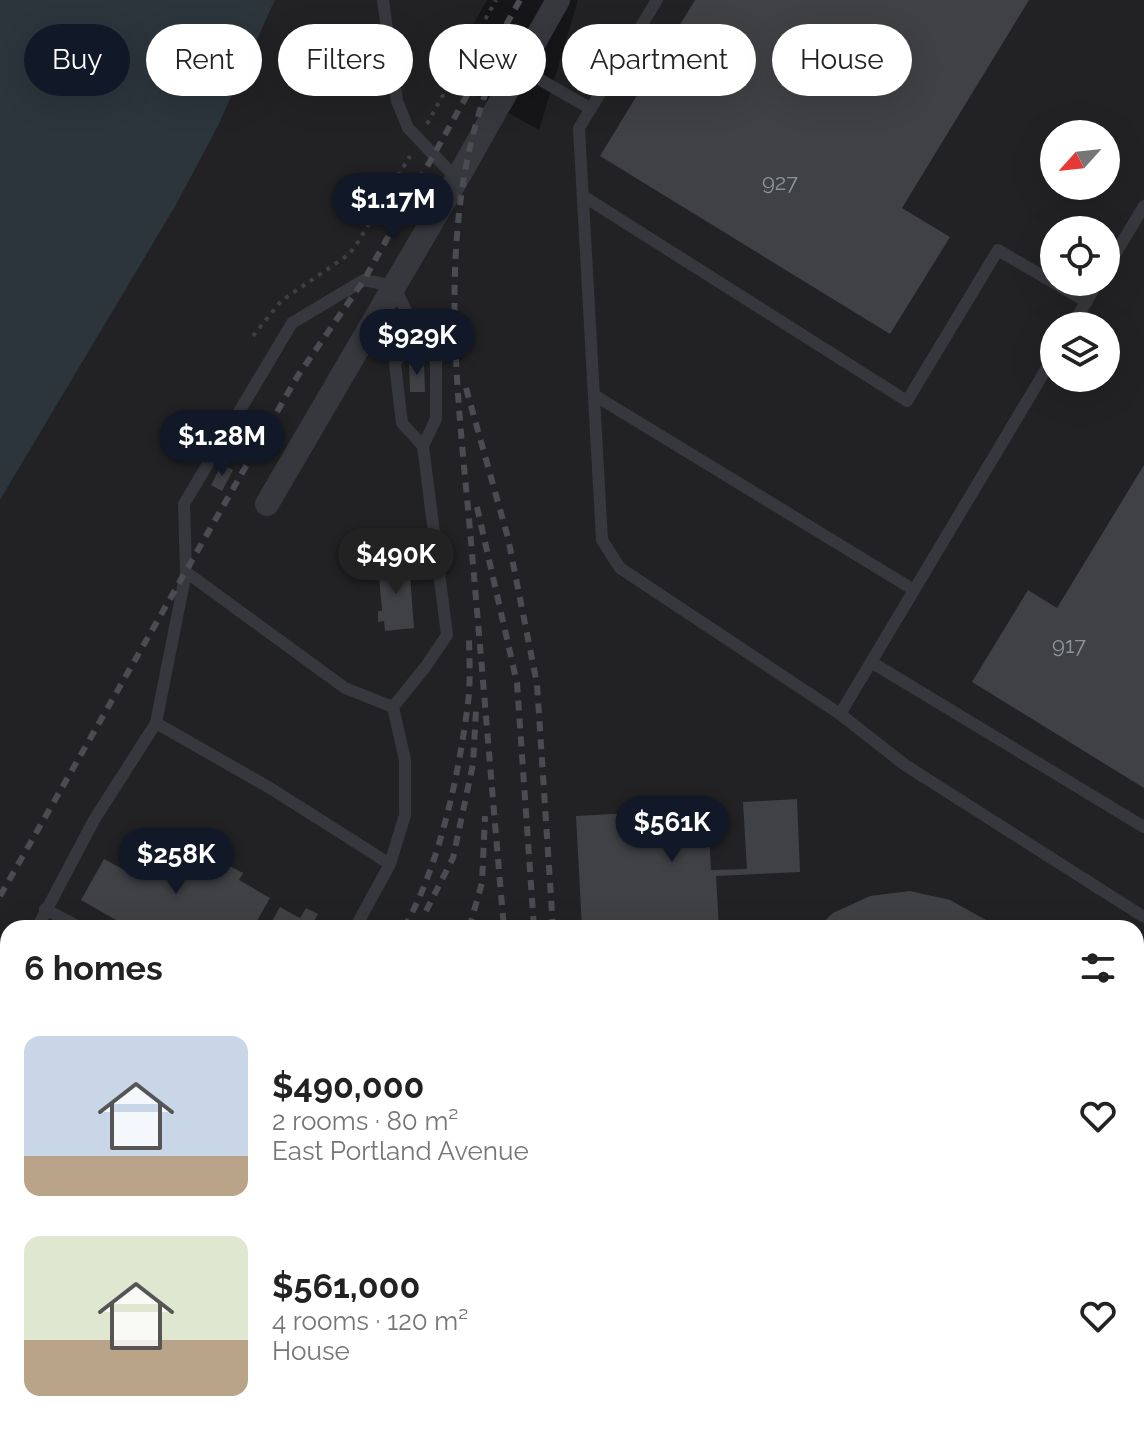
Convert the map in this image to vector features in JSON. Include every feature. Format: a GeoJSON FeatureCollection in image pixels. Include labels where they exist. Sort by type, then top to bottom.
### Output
{"type":"FeatureCollection","features":[{"type":"Feature","properties":{"kind":"street"},"geometry":{"type":"LineString","coordinates":[[545,24],[558,0]]}},
{"type":"Feature","properties":{"kind":"street"},"geometry":{"type":"LineString","coordinates":[[267,504],[504,96]]}},
{"type":"Feature","properties":{"kind":"lane"},"geometry":{"type":"LineString","coordinates":[[383,0],[397,101],[413,134],[457,179]]}},
{"type":"Feature","properties":{"kind":"lane"},"geometry":{"type":"LineString","coordinates":[[657,0],[579,128],[602,540],[620,568],[840,714],[905,765],[1144,917]]}},
{"type":"Feature","properties":{"kind":"lane"},"geometry":{"type":"LineString","coordinates":[[546,83],[591,109]]}},
{"type":"Feature","properties":{"kind":"lane"},"geometry":{"type":"LineString","coordinates":[[583,196],[907,401],[998,250],[1087,302]]}},
{"type":"Feature","properties":{"kind":"lane"},"geometry":{"type":"LineString","coordinates":[[1120,246],[1144,206]]}},
{"type":"Feature","properties":{"kind":"lane"},"geometry":{"type":"LineString","coordinates":[[40,920],[94,820],[156,723],[186,572],[184,504],[292,323],[364,280],[394,286],[413,325],[436,361],[436,419],[423,446],[447,635],[393,707]]}},
{"type":"Feature","properties":{"kind":"lane"},"geometry":{"type":"LineString","coordinates":[[1081,312],[1090,296]]}},
{"type":"Feature","properties":{"kind":"lane"},"geometry":{"type":"LineString","coordinates":[[413,325],[395,364],[402,423],[423,446]]}},
{"type":"Feature","properties":{"kind":"lane"},"geometry":{"type":"LineString","coordinates":[[840,714],[1040,379]]}},
{"type":"Feature","properties":{"kind":"lane"},"geometry":{"type":"LineString","coordinates":[[594,395],[914,590]]}},
{"type":"Feature","properties":{"kind":"lane"},"geometry":{"type":"LineString","coordinates":[[186,572],[345,688],[393,707]]}},
{"type":"Feature","properties":{"kind":"lane"},"geometry":{"type":"LineString","coordinates":[[871,662],[1144,827]]}},
{"type":"Feature","properties":{"kind":"lane"},"geometry":{"type":"LineString","coordinates":[[359,920],[390,864],[405,815],[405,760],[393,707]]}},
{"type":"Feature","properties":{"kind":"lane"},"geometry":{"type":"LineString","coordinates":[[156,723],[270,788],[390,864]]}},
{"type":"Feature","properties":{"kind":"lane"},"geometry":{"type":"LineString","coordinates":[[45,909],[66,920]]}},
{"type":"Feature","properties":{"kind":"path"},"geometry":{"type":"LineString","coordinates":[[482,24],[496,0]]}},
{"type":"Feature","properties":{"kind":"path"},"geometry":{"type":"LineString","coordinates":[[253,336],[281,301],[348,255],[402,170]]}},
{"type":"Feature","properties":{"kind":"shaded area"},"geometry":{"type":"Polygon","coordinates":[[[0,0],[275,0],[262,29],[262,24],[146,24],[146,96],[232,96],[176,205],[0,500],[0,0]]]}},
{"type":"Feature","properties":{"kind":"shaded area"},"geometry":{"type":"Polygon","coordinates":[[[275,0],[487,0],[474,24],[429,24],[429,96],[478,96],[539,130],[562,53],[562,96],[756,96],[756,24],[571,24],[578,0],[1144,0],[1144,920],[0,920],[0,500],[176,205],[232,96],[262,96],[262,29],[275,0]]]}},
{"type":"Feature","properties":{"kind":"building"},"geometry":{"type":"Polygon","coordinates":[[[695,0],[1029,0],[902,208],[950,237],[890,334],[600,156],[637,96],[756,96],[756,24],[680,24],[695,0]]]}},
{"type":"Feature","properties":{"kind":"building"},"geometry":{"type":"Polygon","coordinates":[[[424,362],[425,392],[410,392],[409,363],[424,362]]]}},
{"type":"Feature","properties":{"kind":"building"},"geometry":{"type":"Polygon","coordinates":[[[222,464],[233,470],[222,491],[211,485],[222,464]]]}},
{"type":"Feature","properties":{"kind":"building"},"geometry":{"type":"Polygon","coordinates":[[[1144,465],[1144,788],[972,682],[1028,590],[1057,608],[1144,465]]]}},
{"type":"Feature","properties":{"kind":"building"},"geometry":{"type":"Polygon","coordinates":[[[409,562],[414,628],[385,631],[384,621],[378,622],[378,611],[382,611],[378,564],[409,562]]]}},
{"type":"Feature","properties":{"kind":"building"},"geometry":{"type":"Polygon","coordinates":[[[797,799],[800,872],[716,876],[719,920],[582,920],[576,816],[708,809],[711,870],[747,869],[743,802],[797,799]]]}},
{"type":"Feature","properties":{"kind":"building"},"geometry":{"type":"Polygon","coordinates":[[[178,846],[226,873],[230,866],[243,873],[239,880],[270,898],[258,920],[116,920],[81,900],[104,859],[130,873],[135,865],[160,879],[178,846]]]}},
{"type":"Feature","properties":{"kind":"building"},"geometry":{"type":"Polygon","coordinates":[[[910,891],[950,900],[986,920],[826,920],[833,913],[870,896],[910,891]]]}},
{"type":"Feature","properties":{"kind":"building"},"geometry":{"type":"Polygon","coordinates":[[[280,907],[300,918],[306,908],[318,914],[315,920],[273,920],[280,907]]]}},
{"type":"Feature","properties":{"kind":"railway"},"geometry":{"type":"LineString","coordinates":[[0,896],[297,377],[364,280],[520,0]]}},
{"type":"Feature","properties":{"kind":"railway"},"geometry":{"type":"LineString","coordinates":[[485,96],[464,177],[454,302],[461,428],[503,920]]}},
{"type":"Feature","properties":{"kind":"railway"},"geometry":{"type":"LineString","coordinates":[[466,388],[508,538],[537,684],[552,920]]}},
{"type":"Feature","properties":{"kind":"railway"},"geometry":{"type":"LineString","coordinates":[[477,507],[517,683],[533,920]]}},
{"type":"Feature","properties":{"kind":"railway"},"geometry":{"type":"LineString","coordinates":[[408,920],[438,848],[453,789],[469,694],[469,634]]}},
{"type":"Feature","properties":{"kind":"railway"},"geometry":{"type":"LineString","coordinates":[[426,911],[453,858],[473,764],[476,711]]}},
{"type":"Feature","properties":{"kind":"railway"},"geometry":{"type":"LineString","coordinates":[[471,920],[482,883],[485,816]]}}]}
